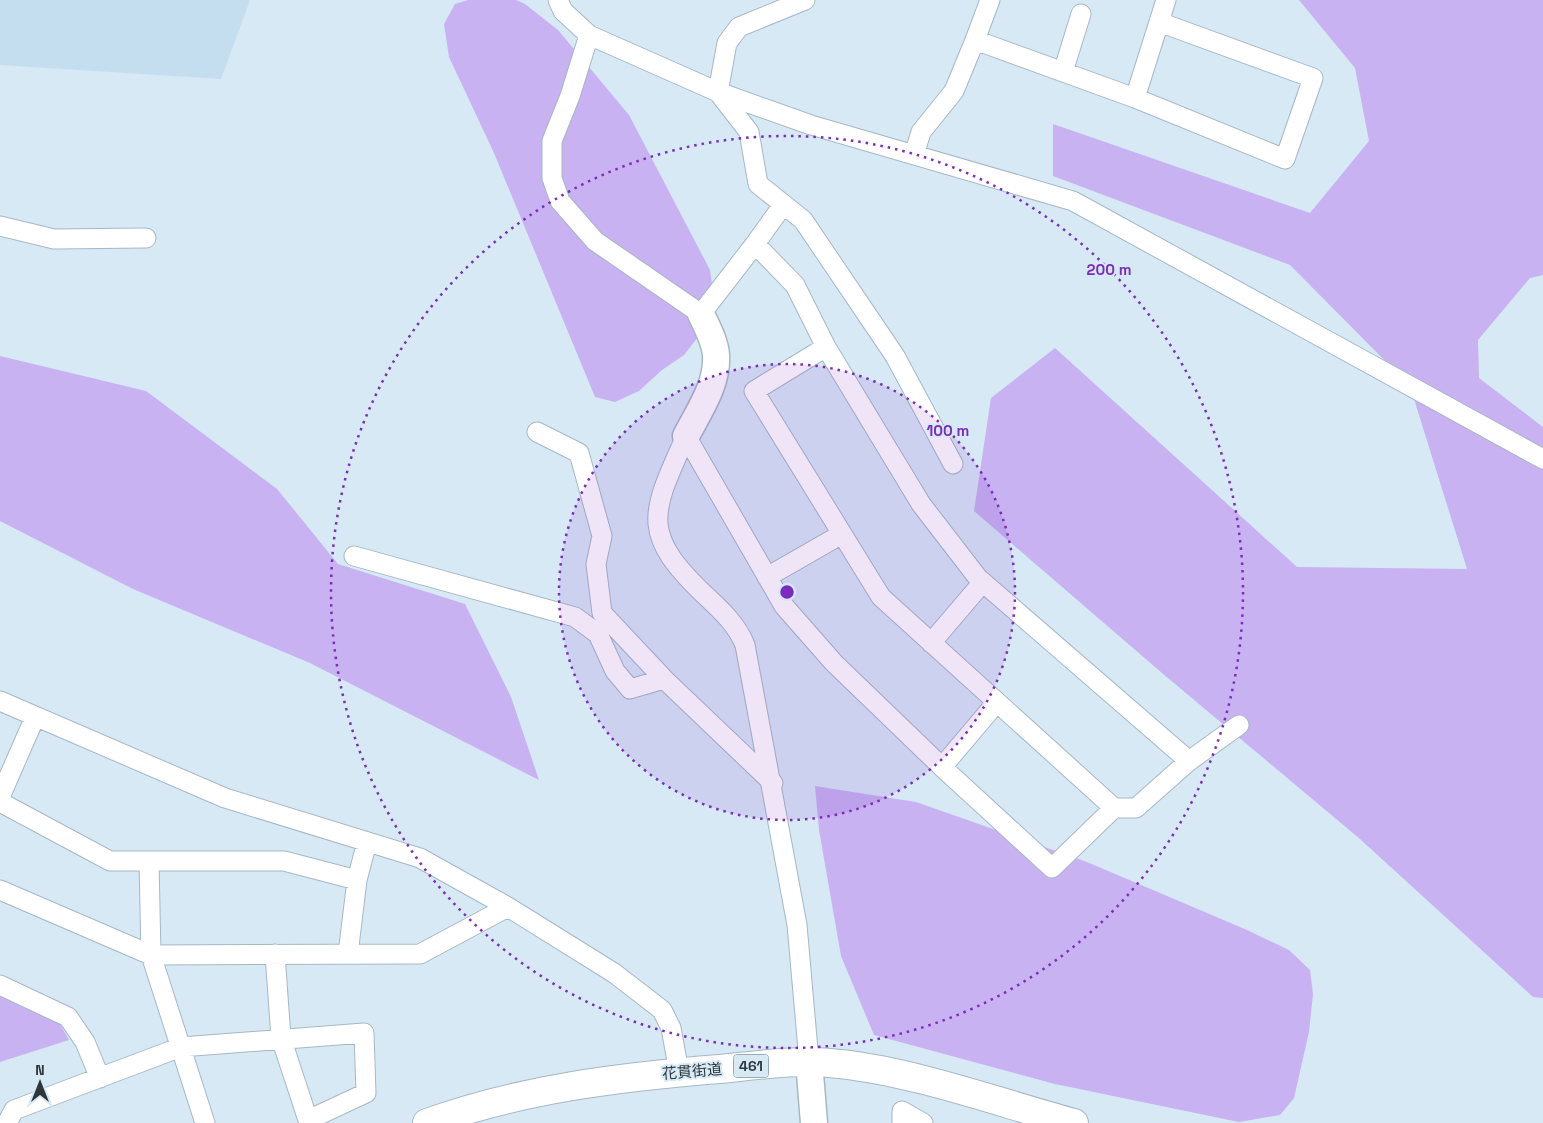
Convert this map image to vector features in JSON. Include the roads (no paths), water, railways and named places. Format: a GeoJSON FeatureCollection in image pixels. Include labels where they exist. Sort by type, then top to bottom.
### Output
{"type":"FeatureCollection","features":[{"type":"Feature","properties":{"kind":"highway","name":"花貫街道"},"geometry":{"type":"LineString","coordinates":[[427,1123],[516,1096],[626,1078],[809,1061],[841,1064],[913,1078],[1074,1123]]}},
{"type":"Feature","properties":{"kind":"street"},"geometry":{"type":"LineString","coordinates":[[558,0],[563,11],[588,35],[718,92],[811,125],[1073,201],[1543,459]]}},
{"type":"Feature","properties":{"kind":"street"},"geometry":{"type":"LineString","coordinates":[[805,0],[739,27],[726,43],[718,92],[748,132],[758,184],[803,220],[895,356],[953,464]]}},
{"type":"Feature","properties":{"kind":"street"},"geometry":{"type":"LineString","coordinates":[[914,155],[922,132],[954,91],[990,0]]}},
{"type":"Feature","properties":{"kind":"street"},"geometry":{"type":"LineString","coordinates":[[1135,98],[1166,0]]}},
{"type":"Feature","properties":{"kind":"street"},"geometry":{"type":"LineString","coordinates":[[1063,72],[1081,14]]}},
{"type":"Feature","properties":{"kind":"street"},"geometry":{"type":"LineString","coordinates":[[975,40],[1135,98],[1285,158],[1313,78],[1158,22]]}},
{"type":"Feature","properties":{"kind":"street"},"geometry":{"type":"LineString","coordinates":[[588,35],[570,96],[552,141],[552,178],[560,201],[595,241],[701,314],[716,353],[716,368],[711,388],[686,436],[662,490],[657,511],[660,535],[668,554],[681,573],[725,614],[740,632],[748,658],[797,925],[814,1123]]}},
{"type":"Feature","properties":{"kind":"street"},"geometry":{"type":"LineString","coordinates":[[701,314],[783,204]]}},
{"type":"Feature","properties":{"kind":"street"},"geometry":{"type":"LineString","coordinates":[[0,226],[54,239],[146,238]]}},
{"type":"Feature","properties":{"kind":"street"},"geometry":{"type":"LineString","coordinates":[[755,244],[795,285],[826,347],[921,504],[983,582],[1189,761]]}},
{"type":"Feature","properties":{"kind":"street"},"geometry":{"type":"LineString","coordinates":[[826,347],[754,391],[881,597],[931,643],[1114,808],[1136,808],[1189,761],[1238,725]]}},
{"type":"Feature","properties":{"kind":"street"},"geometry":{"type":"LineString","coordinates":[[537,432],[579,453],[602,536],[596,564],[602,613],[664,679],[772,783]]}},
{"type":"Feature","properties":{"kind":"street"},"geometry":{"type":"LineString","coordinates":[[686,436],[784,606],[834,663],[942,767],[1052,868],[1114,808]]}},
{"type":"Feature","properties":{"kind":"street"},"geometry":{"type":"LineString","coordinates":[[767,577],[842,534]]}},
{"type":"Feature","properties":{"kind":"street"},"geometry":{"type":"LineString","coordinates":[[354,556],[575,617],[598,634],[615,671],[630,689],[664,679]]}},
{"type":"Feature","properties":{"kind":"street"},"geometry":{"type":"LineString","coordinates":[[931,643],[983,582]]}},
{"type":"Feature","properties":{"kind":"street"},"geometry":{"type":"LineString","coordinates":[[0,700],[35,717],[225,798],[420,858],[508,907],[614,973],[662,1010],[671,1028],[678,1072]]}},
{"type":"Feature","properties":{"kind":"street"},"geometry":{"type":"LineString","coordinates":[[942,767],[997,702]]}},
{"type":"Feature","properties":{"kind":"street"},"geometry":{"type":"LineString","coordinates":[[0,798],[35,717]]}},
{"type":"Feature","properties":{"kind":"street"},"geometry":{"type":"LineString","coordinates":[[0,802],[110,861],[284,861],[357,880]]}},
{"type":"Feature","properties":{"kind":"street"},"geometry":{"type":"LineString","coordinates":[[348,954],[357,880],[367,842]]}},
{"type":"Feature","properties":{"kind":"street"},"geometry":{"type":"LineString","coordinates":[[149,861],[151,955],[204,1123]]}},
{"type":"Feature","properties":{"kind":"street"},"geometry":{"type":"LineString","coordinates":[[0,890],[151,955],[420,954],[508,907]]}},
{"type":"Feature","properties":{"kind":"street"},"geometry":{"type":"LineString","coordinates":[[7,1123],[14,1110],[180,1047],[281,1038],[364,1033],[366,1093],[308,1122],[281,1038],[275,954]]}},
{"type":"Feature","properties":{"kind":"street"},"geometry":{"type":"LineString","coordinates":[[0,986],[68,1017],[84,1042],[100,1078]]}},
{"type":"Feature","properties":{"kind":"street"},"geometry":{"type":"LineString","coordinates":[[902,1123],[902,1112],[923,1123]]}}]}
